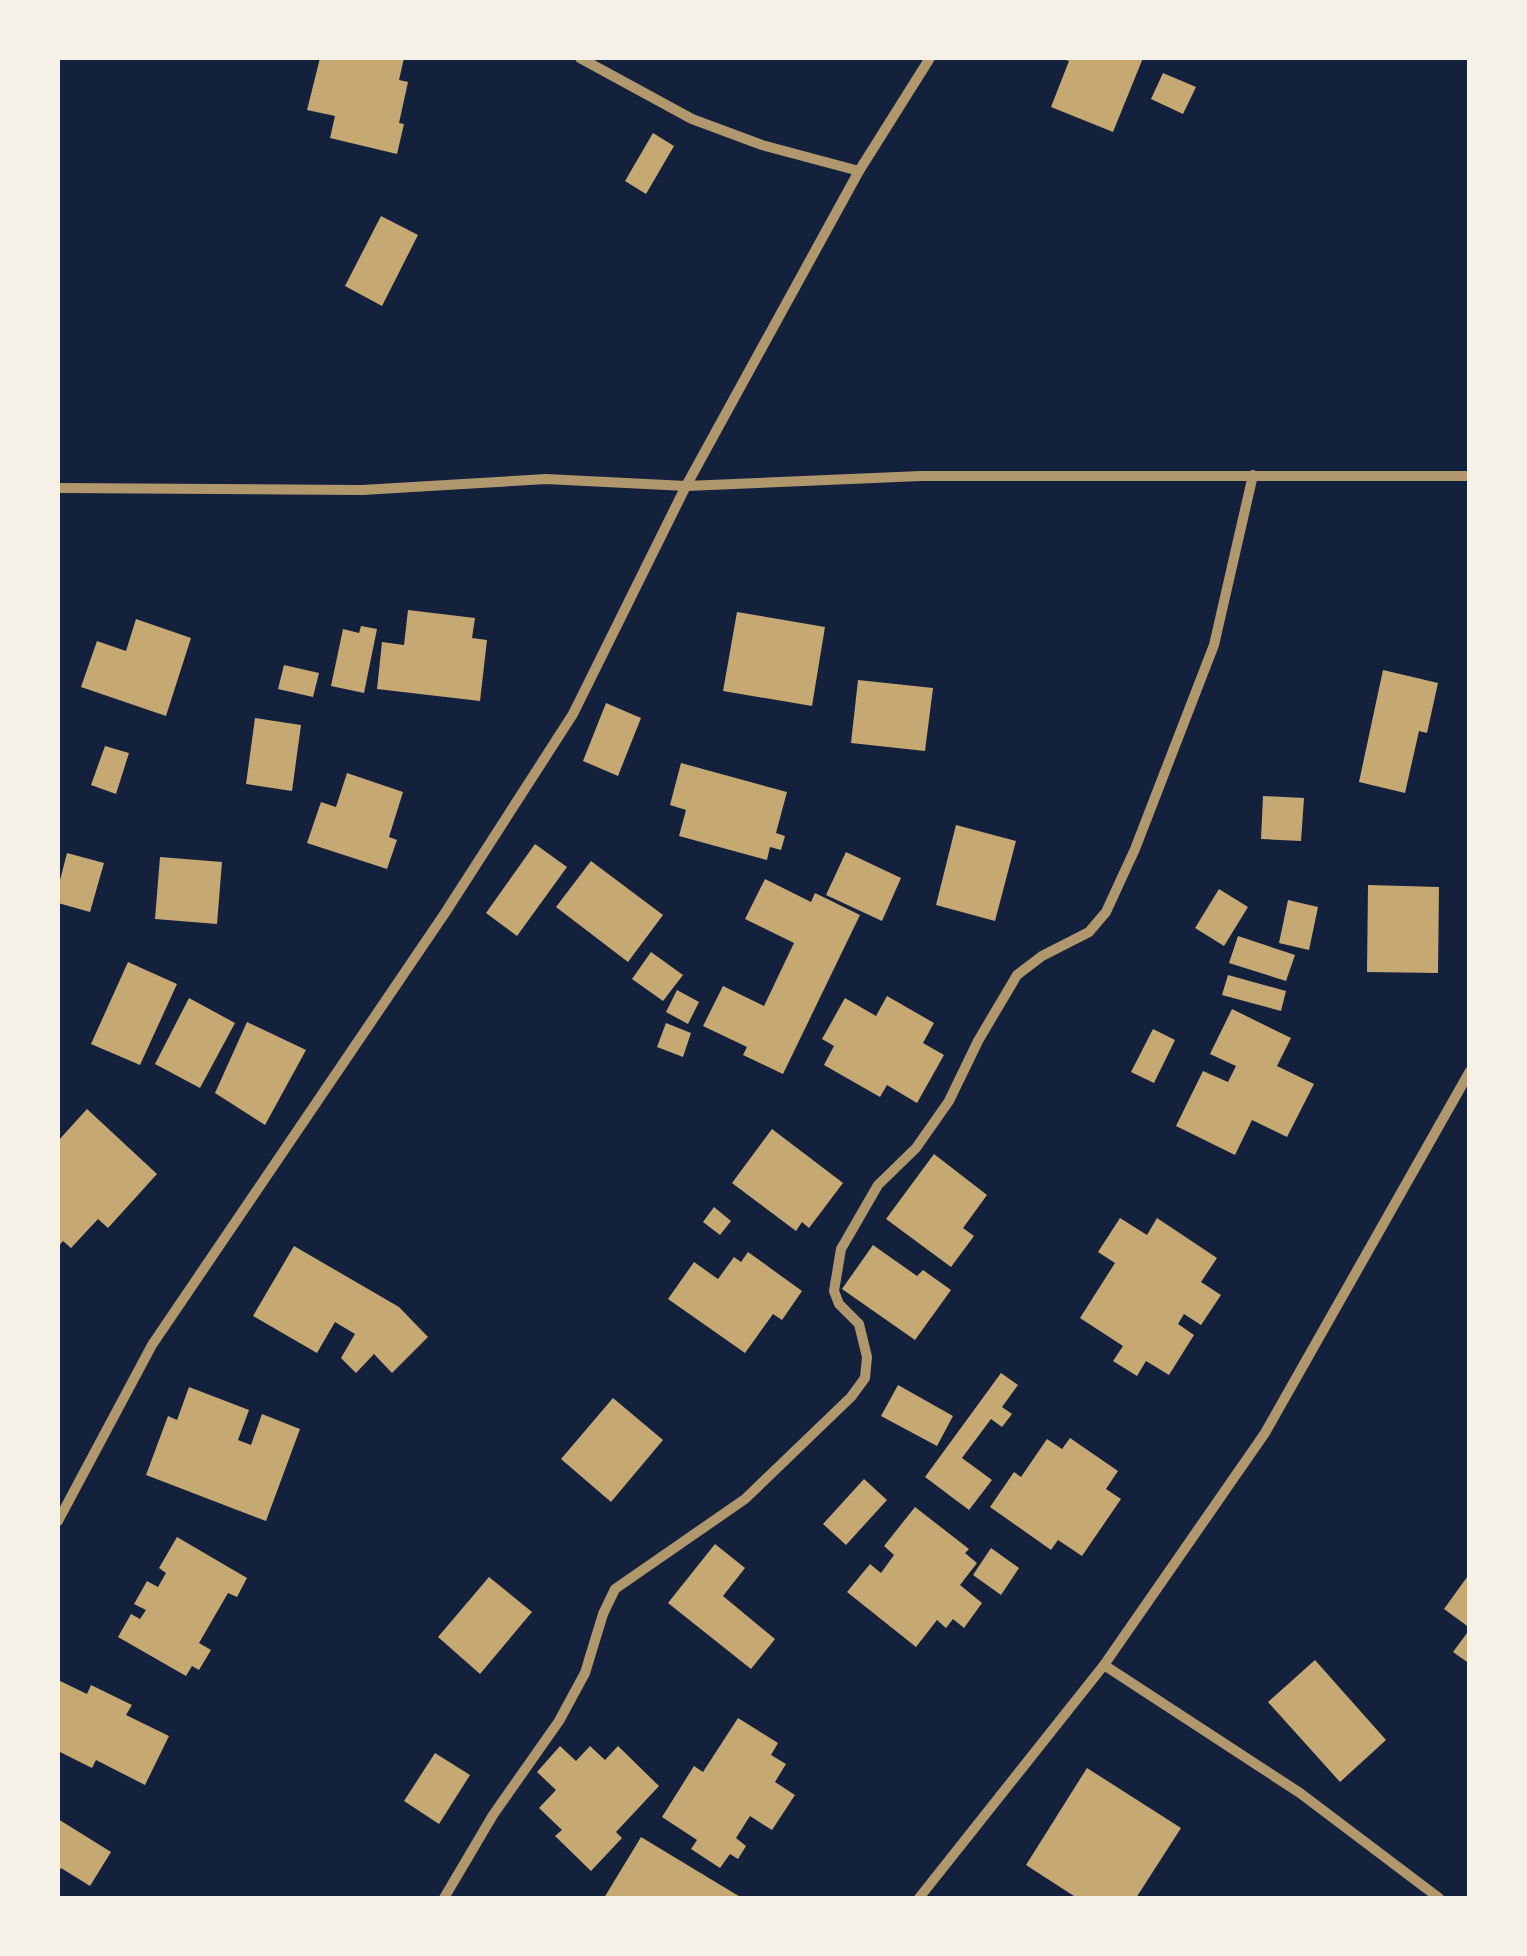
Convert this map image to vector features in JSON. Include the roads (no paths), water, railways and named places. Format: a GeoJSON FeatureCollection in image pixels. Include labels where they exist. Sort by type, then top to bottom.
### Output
{"type":"FeatureCollection","features":[{"type":"Feature","properties":{"kind":"street"},"geometry":{"type":"LineString","coordinates":[[580,58],[692,119],[762,145],[859,171]]}},
{"type":"Feature","properties":{"kind":"street"},"geometry":{"type":"LineString","coordinates":[[58,1521],[152,1346],[444,914],[573,714],[686,486],[859,171],[930,58]]}},
{"type":"Feature","properties":{"kind":"street"},"geometry":{"type":"LineString","coordinates":[[58,488],[362,490],[546,479],[686,486],[921,476],[1470,476]]}},
{"type":"Feature","properties":{"kind":"street"},"geometry":{"type":"LineString","coordinates":[[444,1898],[493,1815],[560,1720],[585,1673],[615,1589],[745,1499],[851,1397],[864,1378],[867,1356],[859,1324],[839,1304],[834,1292],[842,1249],[878,1184],[916,1148],[949,1100],[1017,976],[1042,956],[1088,932],[1106,912],[1135,849],[1214,645],[1253,476]]}},
{"type":"Feature","properties":{"kind":"street"},"geometry":{"type":"LineString","coordinates":[[918,1898],[1104,1664],[1265,1433],[1470,1071]]}},
{"type":"Feature","properties":{"kind":"street"},"geometry":{"type":"LineString","coordinates":[[1104,1664],[1300,1793],[1439,1898]]}}]}
